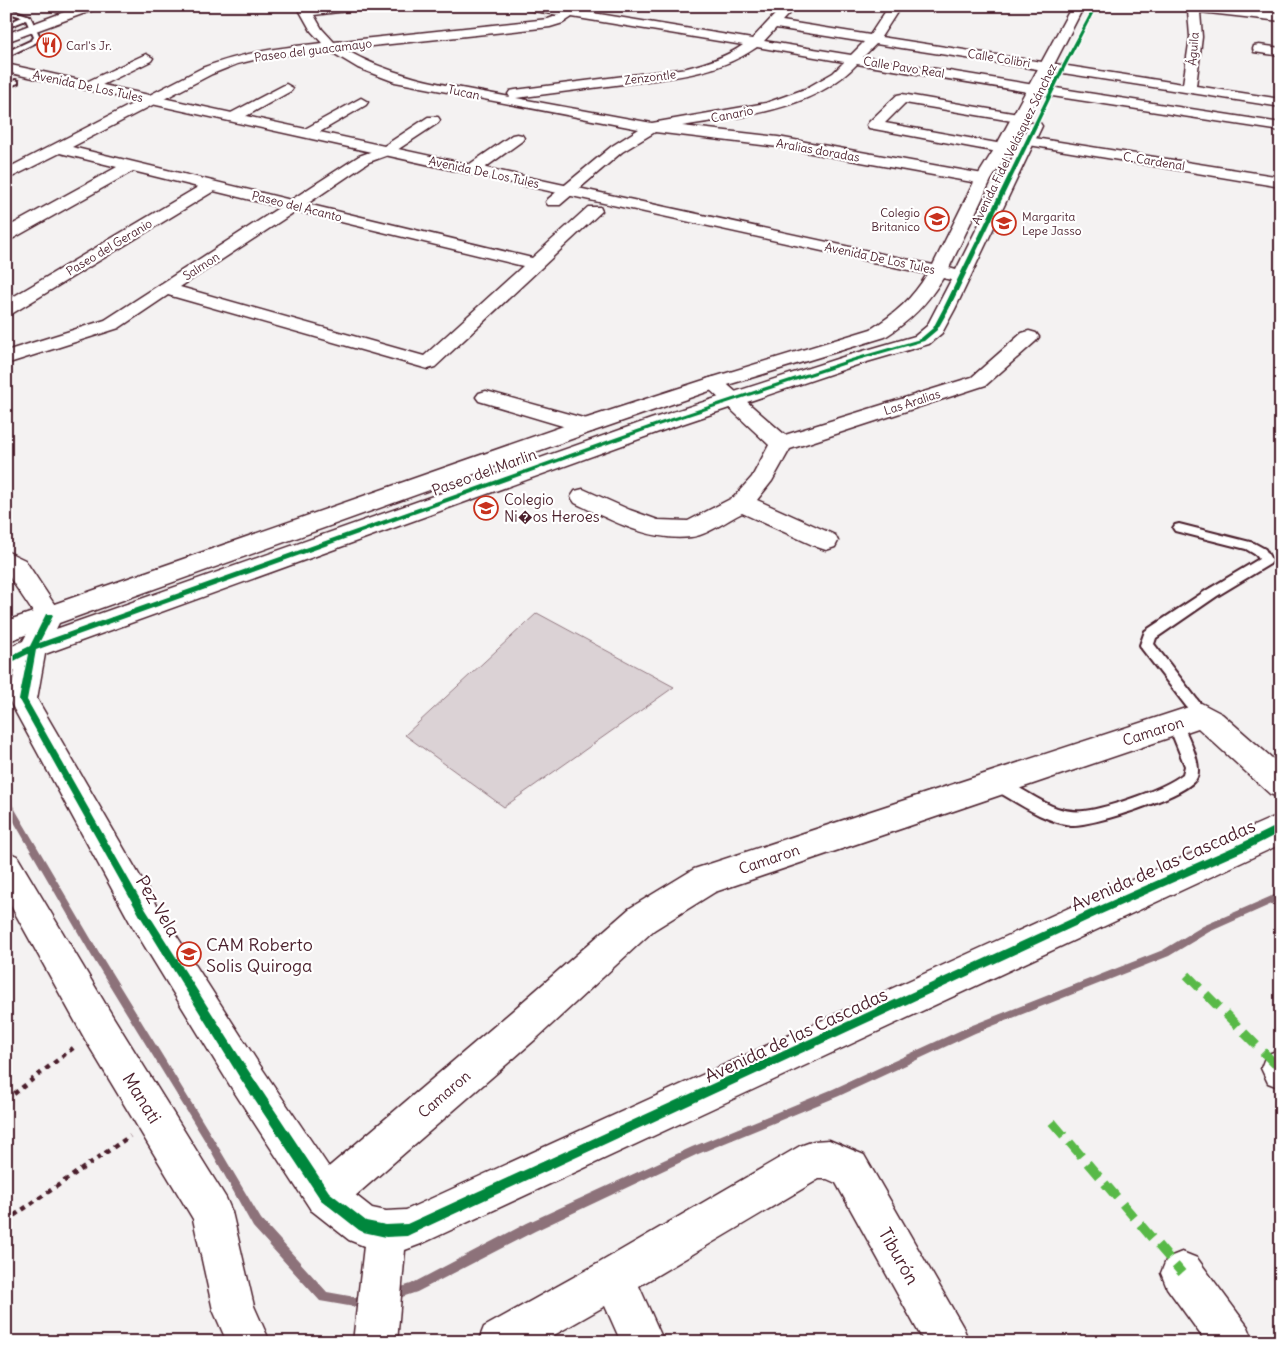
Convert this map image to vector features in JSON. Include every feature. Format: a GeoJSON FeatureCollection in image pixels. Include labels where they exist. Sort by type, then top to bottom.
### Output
{"type":"FeatureCollection","features":[{"type":"Feature","properties":{"kind":"street"},"geometry":{"type":"LineString","coordinates":[[6,38],[31,22],[92,6]]}},
{"type":"Feature","properties":{"kind":"street"},"geometry":{"type":"LineString","coordinates":[[305,9],[355,6]]}},
{"type":"Feature","properties":{"kind":"street","name":"Calle Pavo Real"},"geometry":{"type":"LineString","coordinates":[[528,6],[576,10],[755,43],[1052,92],[1281,127]]}},
{"type":"Feature","properties":{"kind":"street","name":"Zenzontle"},"geometry":{"type":"LineString","coordinates":[[488,97],[687,72],[718,64],[736,56],[755,43],[790,6]]}},
{"type":"Feature","properties":{"kind":"street","name":"Canario"},"geometry":{"type":"LineString","coordinates":[[554,202],[617,149],[652,127],[769,107],[810,92],[838,76],[874,38],[895,6]]}},
{"type":"Feature","properties":{"kind":"street","name":"Avenida Fidel Velásquez Sánchez"},"geometry":{"type":"LineString","coordinates":[[925,280],[1003,148],[1045,65],[1078,6]]}},
{"type":"Feature","properties":{"kind":"street","name":"Avenida Fidel Velásquez Sánchez"},"geometry":{"type":"LineString","coordinates":[[957,285],[1063,68],[1096,6]]}},
{"type":"Feature","properties":{"kind":"street"},"geometry":{"type":"LineString","coordinates":[[1180,6],[1281,17]]}},
{"type":"Feature","properties":{"kind":"street","name":"Águila"},"geometry":{"type":"LineString","coordinates":[[1189,90],[1196,37],[1194,8]]}},
{"type":"Feature","properties":{"kind":"street","name":"Tucan"},"geometry":{"type":"LineString","coordinates":[[305,9],[317,31],[332,47],[363,66],[400,79],[652,127]]}},
{"type":"Feature","properties":{"kind":"street","name":"Paseo del guacamayo"},"geometry":{"type":"LineString","coordinates":[[6,175],[207,71],[233,61],[266,54],[534,26],[550,23],[576,10]]}},
{"type":"Feature","properties":{"kind":"street","name":"Calle Colibri"},"geometry":{"type":"LineString","coordinates":[[775,24],[1281,103]]}},
{"type":"Feature","properties":{"kind":"street"},"geometry":{"type":"LineString","coordinates":[[1258,49],[1281,52]]}},
{"type":"Feature","properties":{"kind":"street"},"geometry":{"type":"LineString","coordinates":[[89,86],[146,58]]}},
{"type":"Feature","properties":{"kind":"street","name":"Avenida De Los Tules"},"geometry":{"type":"LineString","coordinates":[[6,68],[568,190],[925,280],[957,285]]}},
{"type":"Feature","properties":{"kind":"street","name":"Avenida De Los Tules"},"geometry":{"type":"LineString","coordinates":[[9,82],[136,108],[728,241]]}},
{"type":"Feature","properties":{"kind":"street"},"geometry":{"type":"LineString","coordinates":[[234,117],[286,88]]}},
{"type":"Feature","properties":{"kind":"street"},"geometry":{"type":"LineString","coordinates":[[1003,148],[874,125],[902,98],[1018,118]]}},
{"type":"Feature","properties":{"kind":"street"},"geometry":{"type":"LineString","coordinates":[[308,133],[361,102]]}},
{"type":"Feature","properties":{"kind":"street","name":"Salmon"},"geometry":{"type":"LineString","coordinates":[[6,358],[112,324],[364,159],[386,151],[433,120]]}},
{"type":"Feature","properties":{"kind":"street","name":"Aralias doradas"},"geometry":{"type":"LineString","coordinates":[[652,127],[778,142],[984,179]]}},
{"type":"Feature","properties":{"kind":"street"},"geometry":{"type":"LineString","coordinates":[[473,169],[517,138]]}},
{"type":"Feature","properties":{"kind":"street","name":"C. Cardenal"},"geometry":{"type":"LineString","coordinates":[[1028,141],[1281,182]]}},
{"type":"Feature","properties":{"kind":"street","name":"Paseo del Acanto"},"geometry":{"type":"LineString","coordinates":[[58,148],[535,264]]}},
{"type":"Feature","properties":{"kind":"street"},"geometry":{"type":"LineString","coordinates":[[6,235],[130,166]]}},
{"type":"Feature","properties":{"kind":"street","name":"Paseo del Geranio"},"geometry":{"type":"LineString","coordinates":[[6,309],[212,185]]}},
{"type":"Feature","properties":{"kind":"street"},"geometry":{"type":"LineString","coordinates":[[166,289],[428,363],[594,211]]}},
{"type":"Feature","properties":{"kind":"street","name":"Paseo del Marlin"},"geometry":{"type":"LineString","coordinates":[[50,616],[586,426],[714,383],[878,333],[894,325],[911,309],[925,280]]}},
{"type":"Feature","properties":{"kind":"street","name":"Paseo del Marlin"},"geometry":{"type":"LineString","coordinates":[[15,647],[411,514],[732,400],[922,340],[935,329],[957,285]]}},
{"type":"Feature","properties":{"kind":"street","name":"Las Aralias"},"geometry":{"type":"LineString","coordinates":[[781,444],[979,381],[1029,337]]}},
{"type":"Feature","properties":{"kind":"street"},"geometry":{"type":"LineString","coordinates":[[583,497],[622,516],[656,528],[691,529],[742,503],[761,481],[781,444],[714,383]]}},
{"type":"Feature","properties":{"kind":"street"},"geometry":{"type":"LineString","coordinates":[[486,397],[586,426]]}},
{"type":"Feature","properties":{"kind":"street"},"geometry":{"type":"LineString","coordinates":[[396,493],[411,514]]}},
{"type":"Feature","properties":{"kind":"street"},"geometry":{"type":"LineString","coordinates":[[742,503],[826,541]]}},
{"type":"Feature","properties":{"kind":"street"},"geometry":{"type":"LineString","coordinates":[[6,560],[16,566],[50,616]]}},
{"type":"Feature","properties":{"kind":"street","name":"Pez Vela"},"geometry":{"type":"LineString","coordinates":[[50,616],[15,647],[23,700],[143,913],[244,1074],[325,1196]]}},
{"type":"Feature","properties":{"kind":"street","name":"Camaron"},"geometry":{"type":"LineString","coordinates":[[325,1196],[650,914],[705,880],[1188,719],[1212,722],[1281,785]]}},
{"type":"Feature","properties":{"kind":"street","name":"Avenida de las Cascadas"},"geometry":{"type":"LineString","coordinates":[[325,1196],[363,1226],[386,1231],[407,1230],[1281,828]]}},
{"type":"Feature","properties":{"kind":"street","name":"Manati"},"geometry":{"type":"LineString","coordinates":[[6,866],[99,1028],[212,1212],[234,1310],[249,1342]]}},
{"type":"Feature","properties":{"kind":"street","name":"Tiburón"},"geometry":{"type":"LineString","coordinates":[[614,1278],[814,1160],[829,1159],[850,1169],[948,1342]]}},
{"type":"Feature","properties":{"kind":"street"},"geometry":{"type":"LineString","coordinates":[[375,1342],[386,1231]]}},
{"type":"Feature","properties":{"kind":"street"},"geometry":{"type":"LineString","coordinates":[[1182,1273],[1233,1342]]}},
{"type":"Feature","properties":{"kind":"street"},"geometry":{"type":"LineString","coordinates":[[499,1342],[614,1278],[642,1342]]}},
{"type":"Feature","properties":{"kind":"lane"},"geometry":{"type":"LineString","coordinates":[[6,55],[35,41],[37,37],[31,22],[8,12]]}},
{"type":"Feature","properties":{"kind":"lane"},"geometry":{"type":"LineString","coordinates":[[6,21],[31,22]]}},
{"type":"Feature","properties":{"kind":"lane"},"geometry":{"type":"LineString","coordinates":[[6,26],[14,22]]}},
{"type":"Feature","properties":{"kind":"lane"},"geometry":{"type":"LineString","coordinates":[[995,783],[1052,812],[1072,818],[1090,817],[1178,786],[1190,777],[1192,766],[1188,719],[1147,645],[1150,635],[1212,593],[1266,561],[1261,552],[1250,546],[1179,528]]}},
{"type":"Feature","properties":{"kind":"path"},"geometry":{"type":"LineString","coordinates":[[6,1100],[99,1028]]}},
{"type":"Feature","properties":{"kind":"path"},"geometry":{"type":"LineString","coordinates":[[6,1221],[155,1119]]}},
{"type":"Feature","properties":{"kind":"shaded area"},"geometry":{"type":"Polygon","coordinates":[[[537,613],[674,687],[504,807],[405,735],[537,613]]]}},
{"type":"Feature","properties":{"kind":"waterway"},"geometry":{"type":"LineString","coordinates":[[6,801],[97,957],[213,1146],[257,1223],[324,1297],[366,1304]]}},
{"type":"Feature","properties":{"kind":"waterway"},"geometry":{"type":"LineString","coordinates":[[393,1295],[413,1288],[531,1227],[695,1150],[836,1093],[973,1029],[1166,953],[1206,929],[1281,896]]}},
{"type":"Feature","properties":{"kind":"marked path"},"geometry":{"type":"LineString","coordinates":[[1187,975],[1279,1068]]}},
{"type":"Feature","properties":{"kind":"marked path"},"geometry":{"type":"LineString","coordinates":[[1052,1122],[1182,1273]]}},
{"type":"Feature","properties":{"kind":"cycle path"},"geometry":{"type":"LineString","coordinates":[[6,662],[33,648],[659,424],[853,360],[922,340],[935,329],[946,309],[1063,68],[1096,6]]}},
{"type":"Feature","properties":{"kind":"cycle path"},"geometry":{"type":"LineString","coordinates":[[49,616],[33,648],[23,700],[143,913],[244,1074],[325,1196],[363,1226],[386,1231],[407,1230],[1281,828]]}},
{"type":"Feature","properties":{"kind":"place","name":"Carl's Jr."},"geometry":{"type":"Point","coordinates":[49,45]}},
{"type":"Feature","properties":{"kind":"place","name":"Colegio Britanico"},"geometry":{"type":"Point","coordinates":[937,219]}},
{"type":"Feature","properties":{"kind":"place","name":"Margarita Lepe Jasso"},"geometry":{"type":"Point","coordinates":[1004,223]}},
{"type":"Feature","properties":{"kind":"place","name":"Colegio Ni�os Heroes"},"geometry":{"type":"Point","coordinates":[486,508]}},
{"type":"Feature","properties":{"kind":"place","name":"CAM Roberto Solis Quiroga"},"geometry":{"type":"Point","coordinates":[189,954]}}]}
